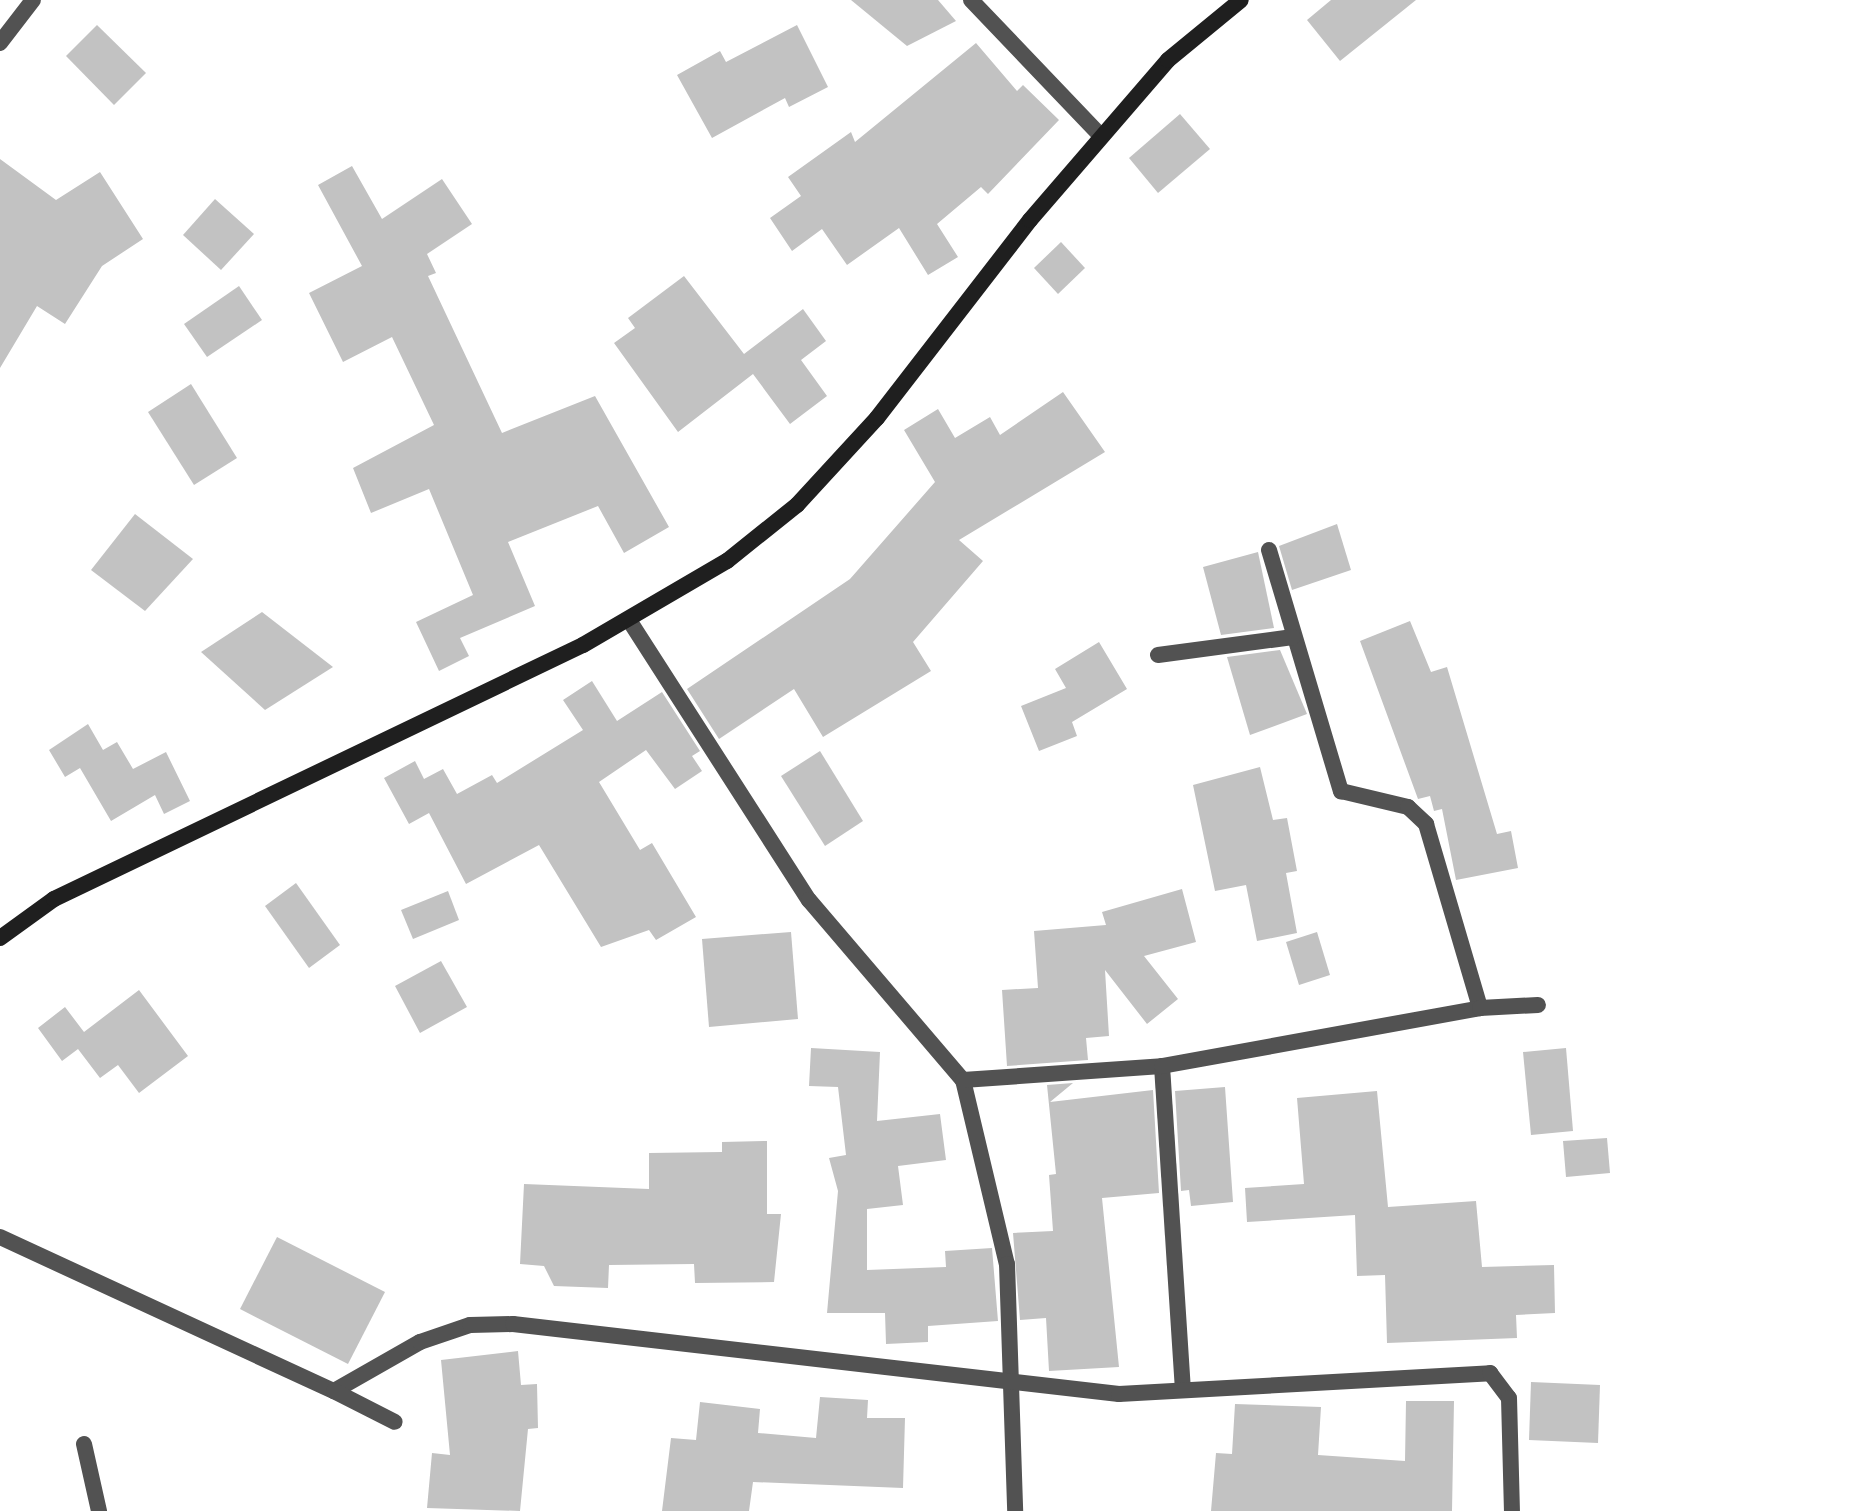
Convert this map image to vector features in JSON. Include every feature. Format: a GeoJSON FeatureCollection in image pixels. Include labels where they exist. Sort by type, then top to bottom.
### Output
{"type":"FeatureCollection","features":[{"type":"Feature","properties":{"kind":"main road"},"geometry":{"type":"LineString","coordinates":[[0,938],[54,899],[629,620],[727,561],[797,505],[877,418],[1100,135],[1168,60],[1241,0]]}},
{"type":"Feature","properties":{"kind":"street"},"geometry":{"type":"LineString","coordinates":[[0,43],[33,0]]}},
{"type":"Feature","properties":{"kind":"street"},"geometry":{"type":"LineString","coordinates":[[971,0],[1100,135]]}},
{"type":"Feature","properties":{"kind":"street"},"geometry":{"type":"LineString","coordinates":[[1269,550],[1341,791],[1408,807],[1426,824],[1480,1008]]}},
{"type":"Feature","properties":{"kind":"street"},"geometry":{"type":"LineString","coordinates":[[629,620],[809,900],[963,1080],[1007,1264],[1015,1511]]}},
{"type":"Feature","properties":{"kind":"street"},"geometry":{"type":"LineString","coordinates":[[1158,655],[1293,637]]}},
{"type":"Feature","properties":{"kind":"street"},"geometry":{"type":"LineString","coordinates":[[963,1080],[1162,1066],[1480,1008],[1538,1005]]}},
{"type":"Feature","properties":{"kind":"street"},"geometry":{"type":"LineString","coordinates":[[1162,1066],[1183,1389]]}},
{"type":"Feature","properties":{"kind":"street"},"geometry":{"type":"LineString","coordinates":[[0,1237],[395,1422]]}},
{"type":"Feature","properties":{"kind":"street"},"geometry":{"type":"LineString","coordinates":[[334,1391],[420,1342],[470,1325],[513,1324],[1011,1387],[1119,1394],[1490,1373],[1509,1398],[1512,1511]]}},
{"type":"Feature","properties":{"kind":"street"},"geometry":{"type":"LineString","coordinates":[[84,1444],[99,1511]]}},
{"type":"Feature","properties":{"kind":"building"},"geometry":{"type":"Polygon","coordinates":[[[851,0],[938,0],[956,21],[907,46],[851,0]]]}},
{"type":"Feature","properties":{"kind":"building"},"geometry":{"type":"Polygon","coordinates":[[[1331,0],[1416,0],[1340,61],[1307,20],[1331,0]]]}},
{"type":"Feature","properties":{"kind":"building"},"geometry":{"type":"Polygon","coordinates":[[[97,25],[146,73],[114,105],[66,56],[97,25]]]}},
{"type":"Feature","properties":{"kind":"building"},"geometry":{"type":"Polygon","coordinates":[[[797,25],[828,87],[789,107],[785,98],[712,138],[677,75],[720,51],[726,62],[797,25]]]}},
{"type":"Feature","properties":{"kind":"building"},"geometry":{"type":"Polygon","coordinates":[[[976,43],[1017,91],[1023,85],[1059,120],[988,194],[981,187],[937,224],[958,257],[928,275],[899,228],[847,265],[822,229],[792,251],[770,218],[801,196],[788,177],[851,132],[855,142],[976,43]]]}},
{"type":"Feature","properties":{"kind":"building"},"geometry":{"type":"Polygon","coordinates":[[[1180,114],[1210,149],[1158,193],[1129,158],[1180,114]]]}},
{"type":"Feature","properties":{"kind":"building"},"geometry":{"type":"Polygon","coordinates":[[[0,159],[56,200],[100,172],[143,239],[102,266],[65,324],[37,306],[0,368],[0,159]]]}},
{"type":"Feature","properties":{"kind":"building"},"geometry":{"type":"Polygon","coordinates":[[[352,166],[382,219],[442,179],[472,224],[427,254],[436,273],[428,276],[502,433],[595,396],[669,527],[624,553],[598,506],[508,542],[535,606],[460,638],[469,656],[439,671],[416,622],[473,595],[429,489],[371,513],[353,468],[434,425],[392,337],[343,362],[309,293],[362,266],[318,185],[352,166]]]}},
{"type":"Feature","properties":{"kind":"building"},"geometry":{"type":"Polygon","coordinates":[[[215,199],[254,234],[221,270],[183,235],[215,199]]]}},
{"type":"Feature","properties":{"kind":"building"},"geometry":{"type":"Polygon","coordinates":[[[1061,242],[1085,268],[1058,294],[1034,268],[1061,242]]]}},
{"type":"Feature","properties":{"kind":"building"},"geometry":{"type":"Polygon","coordinates":[[[684,276],[744,354],[803,309],[826,341],[801,360],[827,396],[790,424],[753,374],[678,432],[614,343],[635,328],[628,318],[684,276]]]}},
{"type":"Feature","properties":{"kind":"building"},"geometry":{"type":"Polygon","coordinates":[[[239,286],[262,320],[207,357],[184,324],[239,286]]]}},
{"type":"Feature","properties":{"kind":"building"},"geometry":{"type":"Polygon","coordinates":[[[191,384],[237,458],[194,485],[148,412],[191,384]]]}},
{"type":"Feature","properties":{"kind":"building"},"geometry":{"type":"Polygon","coordinates":[[[1063,392],[1105,452],[959,540],[983,561],[913,642],[931,671],[823,737],[794,689],[719,739],[687,689],[850,579],[935,482],[904,430],[938,409],[955,438],[990,417],[1000,435],[1063,392]]]}},
{"type":"Feature","properties":{"kind":"building"},"geometry":{"type":"Polygon","coordinates":[[[135,514],[193,559],[145,611],[91,570],[135,514]]]}},
{"type":"Feature","properties":{"kind":"building"},"geometry":{"type":"Polygon","coordinates":[[[1337,524],[1351,570],[1292,590],[1279,546],[1337,524]]]}},
{"type":"Feature","properties":{"kind":"building"},"geometry":{"type":"Polygon","coordinates":[[[1258,552],[1274,628],[1221,635],[1203,567],[1258,552]]]}},
{"type":"Feature","properties":{"kind":"building"},"geometry":{"type":"Polygon","coordinates":[[[262,612],[333,667],[265,710],[201,652],[262,612]]]}},
{"type":"Feature","properties":{"kind":"building"},"geometry":{"type":"Polygon","coordinates":[[[1410,621],[1431,672],[1447,667],[1497,834],[1511,831],[1518,868],[1456,880],[1442,809],[1434,811],[1430,796],[1418,799],[1360,641],[1410,621]]]}},
{"type":"Feature","properties":{"kind":"building"},"geometry":{"type":"Polygon","coordinates":[[[1099,642],[1127,689],[1072,722],[1077,736],[1039,751],[1021,706],[1066,688],[1055,669],[1099,642]]]}},
{"type":"Feature","properties":{"kind":"building"},"geometry":{"type":"Polygon","coordinates":[[[1280,650],[1307,714],[1250,735],[1227,657],[1280,650]]]}},
{"type":"Feature","properties":{"kind":"building"},"geometry":{"type":"Polygon","coordinates":[[[592,681],[617,721],[662,692],[700,751],[692,756],[702,771],[675,789],[646,750],[599,782],[640,850],[652,843],[696,917],[656,940],[649,930],[601,947],[539,845],[466,884],[429,813],[409,824],[384,778],[415,761],[424,779],[443,769],[457,794],[492,775],[497,783],[583,730],[563,700],[592,681]]]}},
{"type":"Feature","properties":{"kind":"building"},"geometry":{"type":"Polygon","coordinates":[[[88,724],[103,750],[117,742],[133,769],[166,752],[190,801],[164,814],[155,795],[111,821],[80,768],[65,777],[49,750],[88,724]]]}},
{"type":"Feature","properties":{"kind":"building"},"geometry":{"type":"Polygon","coordinates":[[[820,751],[863,821],[825,846],[781,776],[820,751]]]}},
{"type":"Feature","properties":{"kind":"building"},"geometry":{"type":"Polygon","coordinates":[[[1260,767],[1273,820],[1287,818],[1297,871],[1286,873],[1297,933],[1257,941],[1246,885],[1215,891],[1193,785],[1260,767]]]}},
{"type":"Feature","properties":{"kind":"building"},"geometry":{"type":"Polygon","coordinates":[[[296,883],[340,945],[309,968],[265,906],[296,883]]]}},
{"type":"Feature","properties":{"kind":"building"},"geometry":{"type":"Polygon","coordinates":[[[1182,889],[1196,942],[1144,956],[1178,999],[1147,1024],[1105,970],[1109,1036],[1086,1038],[1088,1060],[1007,1066],[1002,990],[1038,988],[1034,931],[1106,925],[1102,912],[1182,889]]]}},
{"type":"Feature","properties":{"kind":"building"},"geometry":{"type":"Polygon","coordinates":[[[448,891],[459,920],[413,939],[401,910],[448,891]]]}},
{"type":"Feature","properties":{"kind":"building"},"geometry":{"type":"Polygon","coordinates":[[[791,932],[798,1019],[709,1027],[702,939],[791,932]]]}},
{"type":"Feature","properties":{"kind":"building"},"geometry":{"type":"Polygon","coordinates":[[[1317,932],[1330,975],[1299,985],[1286,942],[1317,932]]]}},
{"type":"Feature","properties":{"kind":"building"},"geometry":{"type":"Polygon","coordinates":[[[441,961],[467,1007],[420,1033],[395,986],[441,961]]]}},
{"type":"Feature","properties":{"kind":"building"},"geometry":{"type":"Polygon","coordinates":[[[139,990],[188,1056],[139,1093],[118,1065],[100,1078],[78,1049],[62,1061],[38,1028],[65,1007],[84,1032],[139,990]]]}},
{"type":"Feature","properties":{"kind":"building"},"geometry":{"type":"Polygon","coordinates":[[[811,1048],[880,1052],[877,1121],[940,1114],[946,1160],[898,1166],[903,1205],[867,1209],[867,1270],[946,1267],[945,1251],[992,1248],[998,1321],[928,1326],[928,1342],[886,1344],[885,1313],[827,1313],[838,1191],[829,1158],[846,1155],[838,1087],[809,1086],[811,1048]]]}},
{"type":"Feature","properties":{"kind":"building"},"geometry":{"type":"Polygon","coordinates":[[[1566,1048],[1573,1131],[1531,1135],[1523,1052],[1566,1048]]]}},
{"type":"Feature","properties":{"kind":"building"},"geometry":{"type":"Polygon","coordinates":[[[1073,1083],[1050,1102],[1153,1090],[1159,1193],[1102,1198],[1119,1367],[1049,1371],[1046,1318],[1020,1320],[1013,1233],[1053,1231],[1049,1175],[1056,1174],[1047,1085],[1073,1083]]]}},
{"type":"Feature","properties":{"kind":"building"},"geometry":{"type":"Polygon","coordinates":[[[1225,1087],[1233,1202],[1191,1206],[1189,1190],[1181,1191],[1175,1091],[1225,1087]]]}},
{"type":"Feature","properties":{"kind":"building"},"geometry":{"type":"Polygon","coordinates":[[[1377,1091],[1388,1207],[1476,1201],[1482,1267],[1554,1265],[1555,1313],[1516,1315],[1517,1338],[1387,1343],[1385,1275],[1357,1276],[1355,1215],[1247,1222],[1245,1188],[1304,1184],[1297,1098],[1377,1091]]]}},
{"type":"Feature","properties":{"kind":"building"},"geometry":{"type":"Polygon","coordinates":[[[1607,1138],[1610,1173],[1566,1177],[1563,1141],[1607,1138]]]}},
{"type":"Feature","properties":{"kind":"building"},"geometry":{"type":"Polygon","coordinates":[[[767,1141],[767,1214],[781,1214],[774,1282],[695,1283],[694,1264],[609,1265],[608,1288],[554,1286],[544,1266],[520,1264],[524,1184],[649,1189],[649,1153],[722,1152],[722,1142],[767,1141]]]}},
{"type":"Feature","properties":{"kind":"building"},"geometry":{"type":"Polygon","coordinates":[[[277,1237],[385,1292],[348,1364],[240,1309],[277,1237]]]}},
{"type":"Feature","properties":{"kind":"building"},"geometry":{"type":"Polygon","coordinates":[[[518,1351],[521,1385],[537,1384],[538,1428],[528,1429],[520,1511],[427,1508],[432,1453],[450,1455],[441,1360],[518,1351]]]}},
{"type":"Feature","properties":{"kind":"building"},"geometry":{"type":"Polygon","coordinates":[[[1531,1382],[1600,1385],[1598,1443],[1529,1440],[1531,1382]]]}},
{"type":"Feature","properties":{"kind":"building"},"geometry":{"type":"Polygon","coordinates":[[[820,1397],[868,1400],[867,1418],[905,1418],[903,1488],[753,1482],[749,1511],[662,1511],[671,1438],[696,1440],[700,1402],[760,1409],[758,1433],[816,1438],[820,1397]]]}},
{"type":"Feature","properties":{"kind":"building"},"geometry":{"type":"Polygon","coordinates":[[[1406,1401],[1454,1401],[1452,1511],[1211,1511],[1216,1453],[1232,1454],[1235,1404],[1321,1407],[1318,1455],[1405,1461],[1406,1401]]]}}]}
